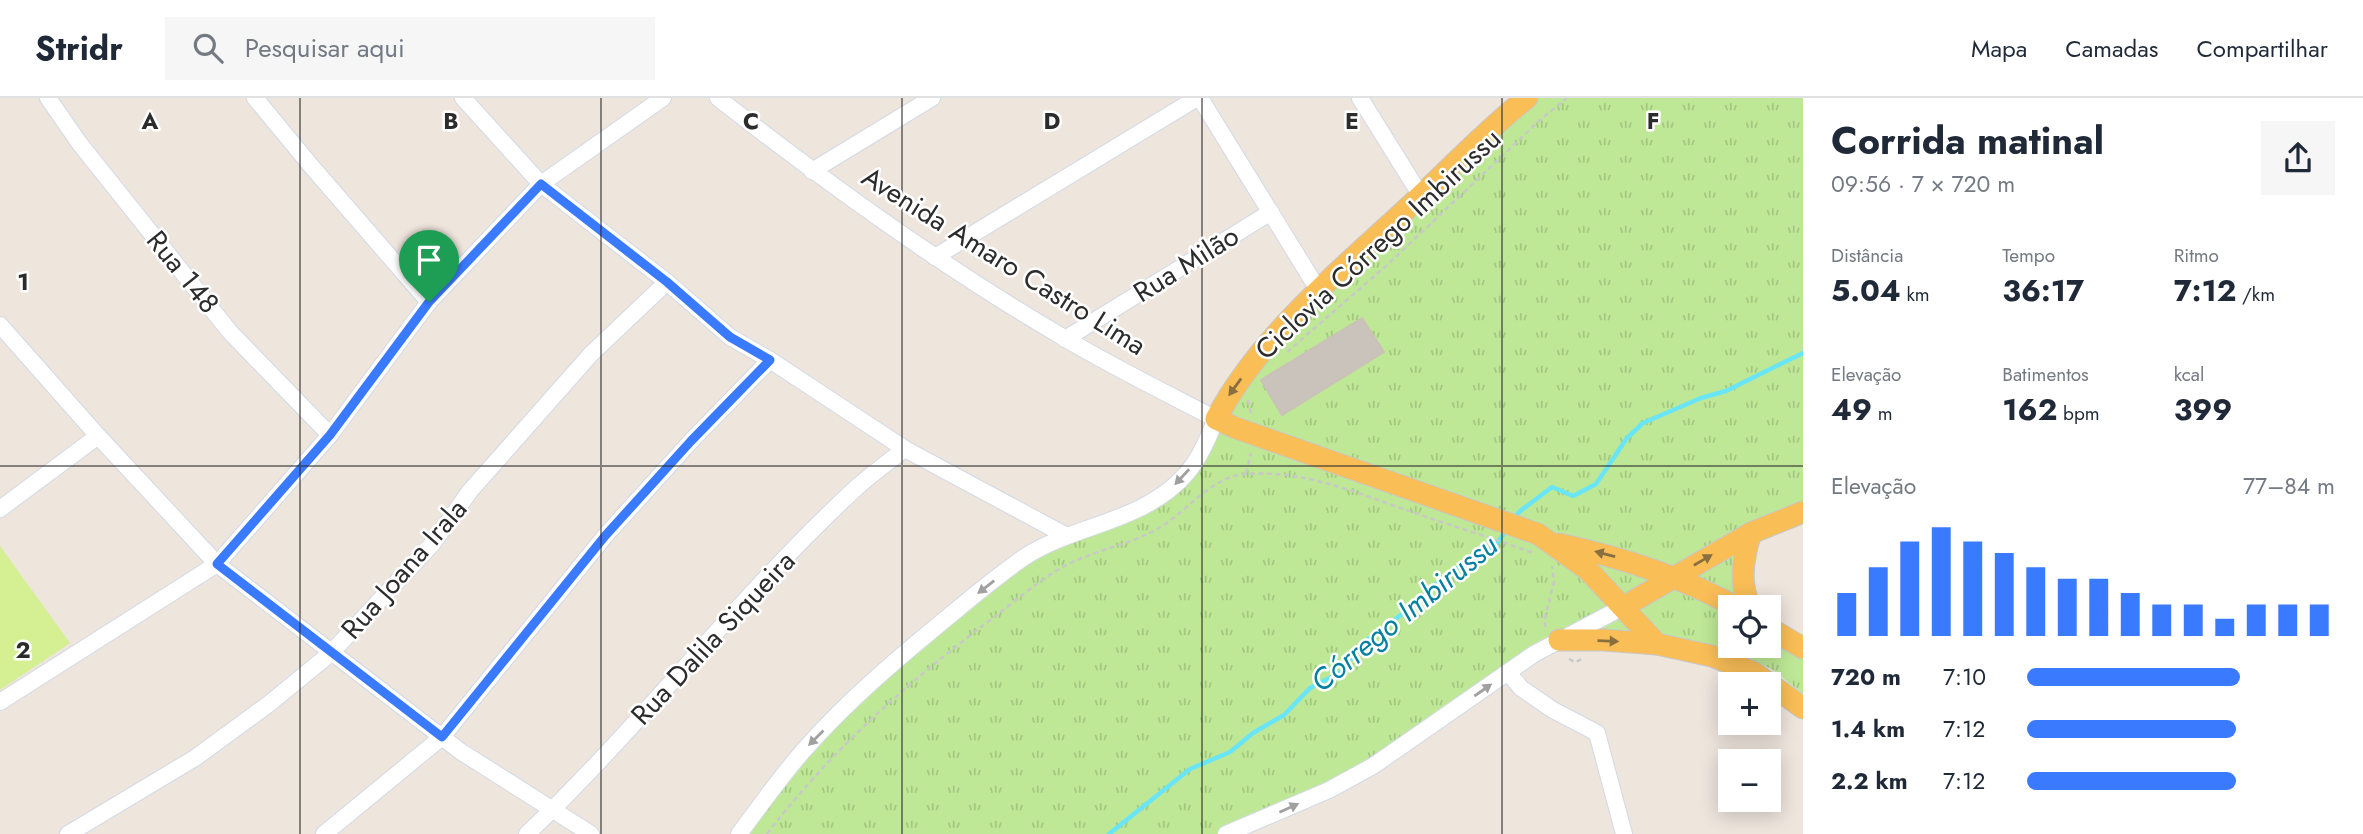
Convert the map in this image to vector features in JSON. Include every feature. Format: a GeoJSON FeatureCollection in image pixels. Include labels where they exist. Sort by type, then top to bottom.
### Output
{"type":"FeatureCollection","features":[{"type":"Feature","properties":{"kind":"main road"},"geometry":{"type":"LineString","coordinates":[[1216,419],[1227,397],[1256,358],[1319,291],[1523,99]]}},
{"type":"Feature","properties":{"kind":"main road","name":"Avenida Amaro Castro Lima"},"geometry":{"type":"LineString","coordinates":[[1216,419],[1491,517],[1588,570],[1657,644]]}},
{"type":"Feature","properties":{"kind":"main road"},"geometry":{"type":"LineString","coordinates":[[1623,607],[1751,533],[1803,512]]}},
{"type":"Feature","properties":{"kind":"main road"},"geometry":{"type":"LineString","coordinates":[[1747,595],[1743,581],[1743,557],[1751,533]]}},
{"type":"Feature","properties":{"kind":"main road","name":"Avenida Amaro Castro Lima"},"geometry":{"type":"LineString","coordinates":[[1543,544],[1602,553],[1675,577],[1718,598]]}},
{"type":"Feature","properties":{"kind":"main road"},"geometry":{"type":"LineString","coordinates":[[1781,635],[1803,648]]}},
{"type":"Feature","properties":{"kind":"main road"},"geometry":{"type":"LineString","coordinates":[[1559,640],[1657,644],[1712,656],[1753,672],[1803,708]]}},
{"type":"Feature","properties":{"kind":"street","name":"Rua 148"},"geometry":{"type":"LineString","coordinates":[[48,98],[80,144],[230,332],[330,435]]}},
{"type":"Feature","properties":{"kind":"street"},"geometry":{"type":"LineString","coordinates":[[255,98],[429,302]]}},
{"type":"Feature","properties":{"kind":"street"},"geometry":{"type":"LineString","coordinates":[[463,98],[541,184],[667,282],[730,337],[770,360],[905,449],[1065,535]]}},
{"type":"Feature","properties":{"kind":"street"},"geometry":{"type":"LineString","coordinates":[[0,702],[217,564],[330,435],[429,302],[541,184],[663,98]]}},
{"type":"Feature","properties":{"kind":"street","name":"Avenida Amaro Castro Lima"},"geometry":{"type":"LineString","coordinates":[[718,98],[812,171],[935,257],[1065,339],[1216,419]]}},
{"type":"Feature","properties":{"kind":"street"},"geometry":{"type":"LineString","coordinates":[[812,171],[932,98]]}},
{"type":"Feature","properties":{"kind":"street"},"geometry":{"type":"LineString","coordinates":[[935,257],[1198,98],[1319,291]]}},
{"type":"Feature","properties":{"kind":"street"},"geometry":{"type":"LineString","coordinates":[[1360,98],[1421,196]]}},
{"type":"Feature","properties":{"kind":"street","name":"Rua Milão"},"geometry":{"type":"LineString","coordinates":[[1065,339],[1271,212]]}},
{"type":"Feature","properties":{"kind":"street","name":"Rua Joana Irala"},"geometry":{"type":"LineString","coordinates":[[68,834],[195,758],[270,703],[331,653],[433,542],[470,491],[591,354],[667,282]]}},
{"type":"Feature","properties":{"kind":"street"},"geometry":{"type":"LineString","coordinates":[[0,325],[217,564],[442,737],[591,834]]}},
{"type":"Feature","properties":{"kind":"street"},"geometry":{"type":"LineString","coordinates":[[324,834],[442,737],[605,536],[691,441],[770,360]]}},
{"type":"Feature","properties":{"kind":"street"},"geometry":{"type":"LineString","coordinates":[[739,834],[804,750],[852,701],[917,643],[1024,558],[1065,535],[1132,512],[1168,492],[1187,473],[1204,447],[1216,419]]}},
{"type":"Feature","properties":{"kind":"street"},"geometry":{"type":"LineString","coordinates":[[0,509],[98,436]]}},
{"type":"Feature","properties":{"kind":"street","name":"Rua Dalila Siqueira"},"geometry":{"type":"LineString","coordinates":[[527,834],[665,692],[766,578],[856,488],[905,449]]}},
{"type":"Feature","properties":{"kind":"street"},"geometry":{"type":"LineString","coordinates":[[1226,834],[1329,790],[1373,766],[1508,672],[1559,640],[1623,607]]}},
{"type":"Feature","properties":{"kind":"street"},"geometry":{"type":"LineString","coordinates":[[1508,672],[1521,688],[1553,710],[1597,733],[1624,834]]}},
{"type":"Feature","properties":{"kind":"path","name":"Ciclovia Córrego Imbirussu"},"geometry":{"type":"LineString","coordinates":[[1284,355],[1386,266],[1540,120],[1567,98]]}},
{"type":"Feature","properties":{"kind":"path","name":"Ciclovia Córrego Imbirussu"},"geometry":{"type":"LineString","coordinates":[[1246,473],[1258,427],[1249,409],[1248,400]]}},
{"type":"Feature","properties":{"kind":"path"},"geometry":{"type":"LineString","coordinates":[[768,834],[797,795],[852,736],[955,647],[1042,580],[1088,555],[1153,532],[1223,480],[1246,473],[1308,477],[1543,544]]}},
{"type":"Feature","properties":{"kind":"green space"},"geometry":{"type":"Polygon","coordinates":[[[1534,98],[1803,98],[1803,506],[1681,568],[1610,545],[1552,534],[1221,415],[1259,358],[1534,98]]]}},
{"type":"Feature","properties":{"kind":"green space"},"geometry":{"type":"Polygon","coordinates":[[[1214,429],[1676,581],[1751,540],[1749,561],[1736,595],[1718,595],[1718,647],[1553,648],[1450,715],[1238,834],[740,834],[847,708],[1018,565],[1162,499],[1214,429]]]}},
{"type":"Feature","properties":{"kind":"green space"},"geometry":{"type":"Polygon","coordinates":[[[0,546],[70,643],[0,690],[0,546]]]}},
{"type":"Feature","properties":{"kind":"green space"},"geometry":{"type":"Polygon","coordinates":[[[1781,641],[1803,657],[1803,694],[1781,676],[1781,672],[1750,658],[1781,658],[1781,641]]]}},
{"type":"Feature","properties":{"kind":"building"},"geometry":{"type":"Polygon","coordinates":[[[1362,318],[1384,352],[1282,415],[1261,380],[1362,318]]]}},
{"type":"Feature","properties":{"kind":"waterway","name":"Córrego Imbirussu"},"geometry":{"type":"LineString","coordinates":[[1514,519],[1519,512],[1552,487],[1573,496],[1596,484],[1627,438],[1643,423],[1701,398],[1726,391],[1803,353]]}},
{"type":"Feature","properties":{"kind":"waterway","name":"Córrego Imbirussu"},"geometry":{"type":"LineString","coordinates":[[1109,834],[1190,769],[1230,752],[1253,733],[1284,715],[1310,688],[1341,672],[1364,642],[1409,609],[1445,576],[1496,545],[1507,529]]}},
{"type":"Feature","properties":{"kind":"route"},"geometry":{"type":"LineString","coordinates":[[541,184],[667,282],[730,337],[770,360],[691,441],[605,536],[442,737],[217,564],[330,435],[429,302],[541,184]]}}]}
